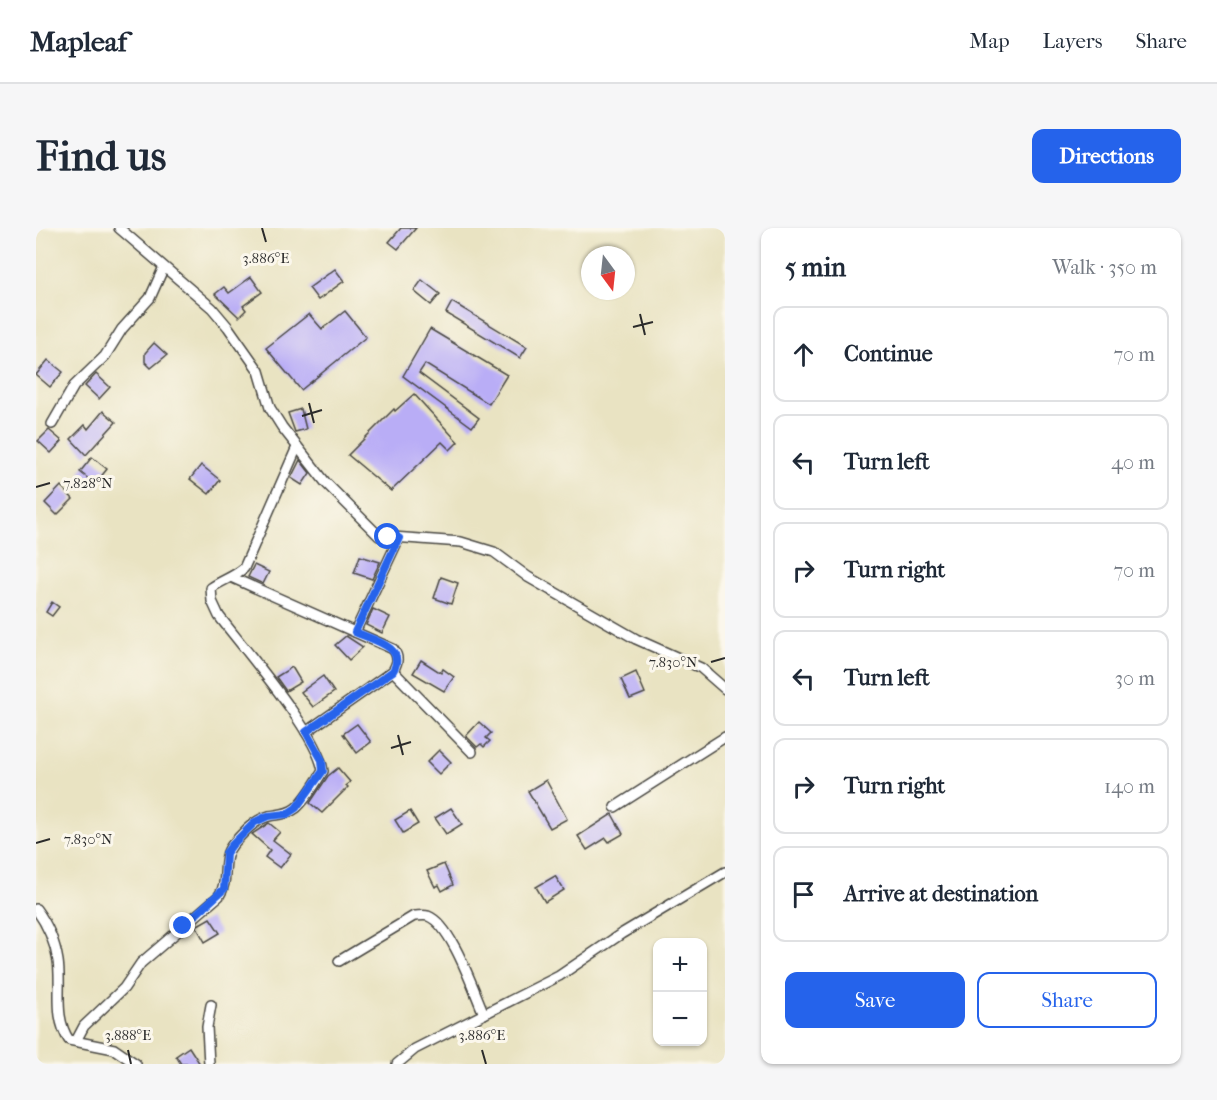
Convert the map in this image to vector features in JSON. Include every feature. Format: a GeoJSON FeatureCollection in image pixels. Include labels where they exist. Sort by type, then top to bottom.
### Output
{"type":"FeatureCollection","features":[{"type":"Feature","properties":{"kind":"street"},"geometry":{"type":"LineString","coordinates":[[118,228],[163,269],[212,308],[259,371],[270,408],[297,447],[326,483],[379,536],[461,542],[494,552],[528,577],[636,639],[702,668],[725,689]]}},
{"type":"Feature","properties":{"kind":"street"},"geometry":{"type":"LineString","coordinates":[[52,424],[74,386],[105,356],[122,329],[150,298],[163,269]]}},
{"type":"Feature","properties":{"kind":"street"},"geometry":{"type":"LineString","coordinates":[[76,1041],[84,1026],[124,988],[141,963],[219,896],[224,889],[226,853],[232,845],[255,822],[268,816],[287,814],[296,808],[323,771],[322,760],[306,732],[219,616],[212,602],[211,588],[220,581],[233,578],[244,568],[297,447]]}},
{"type":"Feature","properties":{"kind":"street"},"geometry":{"type":"LineString","coordinates":[[355,632],[399,538]]}},
{"type":"Feature","properties":{"kind":"street"},"geometry":{"type":"LineString","coordinates":[[233,578],[393,649],[398,655],[398,663],[393,671],[306,732]]}},
{"type":"Feature","properties":{"kind":"street"},"geometry":{"type":"LineString","coordinates":[[393,671],[472,752]]}},
{"type":"Feature","properties":{"kind":"street"},"geometry":{"type":"LineString","coordinates":[[615,807],[725,737]]}},
{"type":"Feature","properties":{"kind":"street"},"geometry":{"type":"LineString","coordinates":[[398,1064],[415,1049],[559,976],[621,934],[725,872]]}},
{"type":"Feature","properties":{"kind":"street"},"geometry":{"type":"LineString","coordinates":[[36,909],[54,941],[58,962],[60,1013],[64,1033],[69,1040],[114,1049],[136,1064]]}},
{"type":"Feature","properties":{"kind":"street"},"geometry":{"type":"LineString","coordinates":[[339,961],[414,916],[428,916],[441,925],[453,944],[484,1014]]}},
{"type":"Feature","properties":{"kind":"street"},"geometry":{"type":"LineString","coordinates":[[209,1064],[207,1027],[211,1005]]}},
{"type":"Feature","properties":{"kind":"building"},"geometry":{"type":"Polygon","coordinates":[[[401,228],[416,228],[398,249],[389,242],[401,228]]]}},
{"type":"Feature","properties":{"kind":"building"},"geometry":{"type":"Polygon","coordinates":[[[335,269],[344,281],[318,300],[309,288],[335,269]]]}},
{"type":"Feature","properties":{"kind":"building"},"geometry":{"type":"Polygon","coordinates":[[[251,277],[262,292],[243,306],[246,310],[239,317],[215,294],[224,287],[229,293],[251,277]]]}},
{"type":"Feature","properties":{"kind":"building"},"geometry":{"type":"Polygon","coordinates":[[[422,280],[440,294],[431,305],[414,291],[422,280]]]}},
{"type":"Feature","properties":{"kind":"building"},"geometry":{"type":"Polygon","coordinates":[[[452,302],[527,347],[520,358],[446,313],[452,302]]]}},
{"type":"Feature","properties":{"kind":"building"},"geometry":{"type":"Polygon","coordinates":[[[345,311],[366,337],[301,390],[266,348],[309,314],[322,329],[345,311]]]}},
{"type":"Feature","properties":{"kind":"building"},"geometry":{"type":"Polygon","coordinates":[[[430,329],[507,375],[489,404],[425,364],[419,373],[479,418],[472,427],[403,376],[430,329]]]}},
{"type":"Feature","properties":{"kind":"building"},"geometry":{"type":"Polygon","coordinates":[[[154,343],[167,355],[151,368],[145,362],[145,353],[154,343]]]}},
{"type":"Feature","properties":{"kind":"building"},"geometry":{"type":"Polygon","coordinates":[[[48,360],[63,372],[50,387],[36,375],[48,360]]]}},
{"type":"Feature","properties":{"kind":"building"},"geometry":{"type":"Polygon","coordinates":[[[96,374],[110,387],[99,399],[85,386],[96,374]]]}},
{"type":"Feature","properties":{"kind":"building"},"geometry":{"type":"Polygon","coordinates":[[[414,394],[458,442],[450,450],[442,442],[391,491],[348,455],[394,409],[395,411],[414,394]]]}},
{"type":"Feature","properties":{"kind":"building"},"geometry":{"type":"Polygon","coordinates":[[[301,409],[306,429],[295,432],[288,413],[301,409]]]}},
{"type":"Feature","properties":{"kind":"building"},"geometry":{"type":"Polygon","coordinates":[[[103,411],[116,422],[86,455],[71,439],[85,425],[88,429],[103,411]]]}},
{"type":"Feature","properties":{"kind":"building"},"geometry":{"type":"Polygon","coordinates":[[[49,430],[62,441],[51,453],[38,441],[49,430]]]}},
{"type":"Feature","properties":{"kind":"building"},"geometry":{"type":"Polygon","coordinates":[[[92,457],[107,469],[95,484],[80,472],[92,457]]]}},
{"type":"Feature","properties":{"kind":"building"},"geometry":{"type":"Polygon","coordinates":[[[300,460],[310,473],[302,485],[291,478],[300,460]]]}},
{"type":"Feature","properties":{"kind":"building"},"geometry":{"type":"Polygon","coordinates":[[[201,465],[220,480],[209,494],[190,479],[201,465]]]}},
{"type":"Feature","properties":{"kind":"building"},"geometry":{"type":"Polygon","coordinates":[[[61,486],[73,499],[57,515],[45,503],[61,486]]]}},
{"type":"Feature","properties":{"kind":"building"},"geometry":{"type":"Polygon","coordinates":[[[360,556],[380,562],[372,579],[354,573],[360,556]]]}},
{"type":"Feature","properties":{"kind":"building"},"geometry":{"type":"Polygon","coordinates":[[[254,565],[269,572],[263,584],[248,577],[254,565]]]}},
{"type":"Feature","properties":{"kind":"building"},"geometry":{"type":"Polygon","coordinates":[[[441,577],[458,583],[451,604],[434,598],[441,577]]]}},
{"type":"Feature","properties":{"kind":"building"},"geometry":{"type":"Polygon","coordinates":[[[52,602],[59,607],[52,616],[46,612],[52,602]]]}},
{"type":"Feature","properties":{"kind":"building"},"geometry":{"type":"Polygon","coordinates":[[[373,609],[390,617],[382,633],[366,625],[373,609]]]}},
{"type":"Feature","properties":{"kind":"building"},"geometry":{"type":"Polygon","coordinates":[[[346,636],[363,647],[349,660],[335,645],[346,636]]]}},
{"type":"Feature","properties":{"kind":"building"},"geometry":{"type":"Polygon","coordinates":[[[421,660],[441,673],[443,669],[454,677],[444,691],[413,673],[421,660]]]}},
{"type":"Feature","properties":{"kind":"building"},"geometry":{"type":"Polygon","coordinates":[[[292,667],[301,682],[286,691],[276,677],[292,667]]]}},
{"type":"Feature","properties":{"kind":"building"},"geometry":{"type":"Polygon","coordinates":[[[636,672],[645,693],[630,699],[621,679],[636,672]]]}},
{"type":"Feature","properties":{"kind":"building"},"geometry":{"type":"Polygon","coordinates":[[[323,676],[334,692],[313,707],[301,692],[323,676]]]}},
{"type":"Feature","properties":{"kind":"building"},"geometry":{"type":"Polygon","coordinates":[[[479,722],[491,733],[486,738],[490,741],[484,747],[481,744],[477,747],[466,736],[479,722]]]}},
{"type":"Feature","properties":{"kind":"building"},"geometry":{"type":"Polygon","coordinates":[[[357,724],[371,742],[357,753],[343,734],[357,724]]]}},
{"type":"Feature","properties":{"kind":"building"},"geometry":{"type":"Polygon","coordinates":[[[439,750],[451,762],[439,774],[427,762],[439,750]]]}},
{"type":"Feature","properties":{"kind":"building"},"geometry":{"type":"Polygon","coordinates":[[[338,768],[350,782],[346,785],[348,787],[322,813],[310,803],[328,776],[338,768]]]}},
{"type":"Feature","properties":{"kind":"building"},"geometry":{"type":"Polygon","coordinates":[[[546,780],[567,819],[550,828],[528,791],[546,780]]]}},
{"type":"Feature","properties":{"kind":"building"},"geometry":{"type":"Polygon","coordinates":[[[451,808],[462,824],[446,834],[435,818],[451,808]]]}},
{"type":"Feature","properties":{"kind":"building"},"geometry":{"type":"Polygon","coordinates":[[[410,811],[418,824],[403,833],[395,820],[410,811]]]}},
{"type":"Feature","properties":{"kind":"building"},"geometry":{"type":"Polygon","coordinates":[[[612,814],[623,834],[609,842],[606,838],[587,850],[578,836],[612,814]]]}},
{"type":"Feature","properties":{"kind":"building"},"geometry":{"type":"Polygon","coordinates":[[[269,823],[280,832],[273,840],[291,854],[280,868],[265,857],[270,850],[252,834],[269,823]]]}},
{"type":"Feature","properties":{"kind":"building"},"geometry":{"type":"Polygon","coordinates":[[[444,864],[453,885],[442,891],[439,885],[435,887],[427,871],[444,864]]]}},
{"type":"Feature","properties":{"kind":"building"},"geometry":{"type":"Polygon","coordinates":[[[555,876],[564,890],[545,902],[536,887],[555,876]]]}},
{"type":"Feature","properties":{"kind":"building"},"geometry":{"type":"Polygon","coordinates":[[[210,918],[220,933],[205,942],[196,926],[210,918]]]}},
{"type":"Feature","properties":{"kind":"building"},"geometry":{"type":"Polygon","coordinates":[[[189,1047],[200,1064],[181,1064],[176,1056],[189,1047]]]}},
{"type":"Feature","properties":{"kind":"route"},"geometry":{"type":"LineString","coordinates":[[183,926],[219,896],[224,889],[226,853],[232,845],[255,822],[268,816],[287,814],[296,808],[323,771],[322,760],[306,732],[393,671],[398,663],[398,655],[393,649],[355,632],[399,538],[388,537]]}}]}
